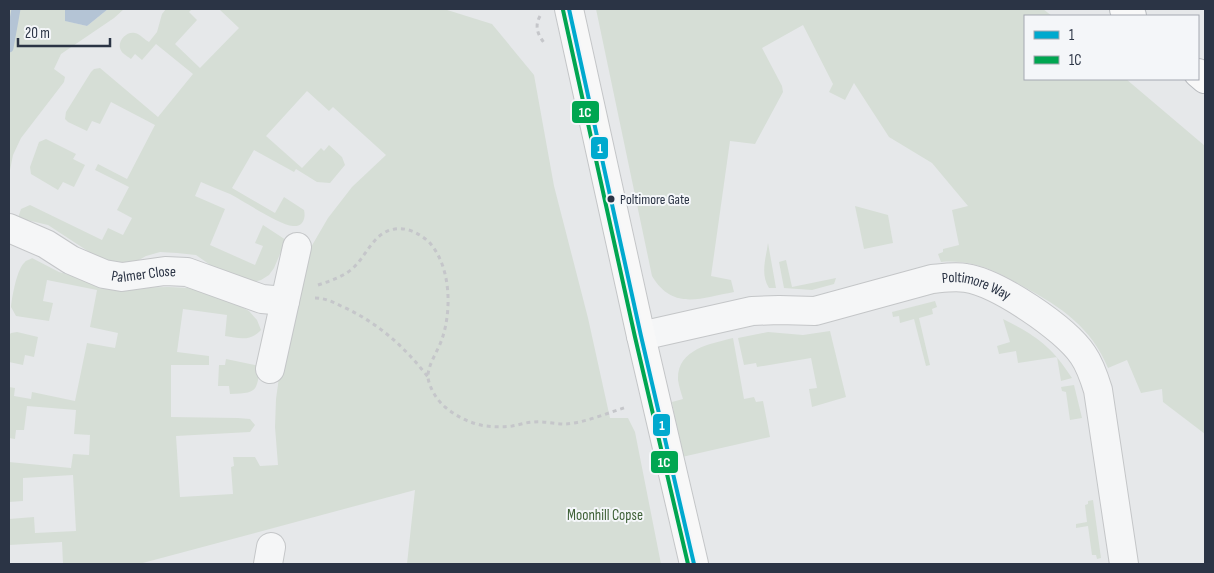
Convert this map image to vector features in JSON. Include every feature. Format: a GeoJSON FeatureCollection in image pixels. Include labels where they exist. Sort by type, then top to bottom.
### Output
{"type":"FeatureCollection","features":[{"type":"Feature","properties":{"kind":"main road"},"geometry":{"type":"LineString","coordinates":[[569,9],[641,336],[694,564]]}},
{"type":"Feature","properties":{"kind":"street","name":"Palmer Close"},"geometry":{"type":"LineString","coordinates":[[9,228],[46,244],[71,260],[104,274],[122,277],[165,271],[188,272],[262,299],[285,301]]}},
{"type":"Feature","properties":{"kind":"street"},"geometry":{"type":"LineString","coordinates":[[270,369],[297,247]]}},
{"type":"Feature","properties":{"kind":"street","name":"Poltimore Way"},"geometry":{"type":"LineString","coordinates":[[641,336],[752,311],[815,311],[932,279],[949,277],[967,278],[985,284],[1021,303],[1054,324],[1083,354],[1092,372],[1098,390],[1124,564]]}},
{"type":"Feature","properties":{"kind":"path"},"geometry":{"type":"LineString","coordinates":[[285,301],[300,300],[316,286],[341,276],[353,268],[370,245],[382,233],[395,228],[408,229],[420,235],[438,254],[448,290],[448,313],[442,339],[428,377]]}},
{"type":"Feature","properties":{"kind":"path"},"geometry":{"type":"LineString","coordinates":[[318,298],[328,300],[358,313],[380,328],[410,355],[428,377],[432,390],[441,404],[468,422],[486,426],[511,426],[534,422],[566,424],[629,407]]}},
{"type":"Feature","properties":{"kind":"green space"},"geometry":{"type":"Polygon","coordinates":[[[9,9],[65,9],[66,21],[87,26],[108,9],[124,9],[114,18],[61,54],[54,69],[65,77],[64,82],[21,138],[13,155],[9,175],[9,9]]]}},
{"type":"Feature","properties":{"kind":"green space","name":"Moonhill Copse"},"geometry":{"type":"Polygon","coordinates":[[[166,9],[192,9],[189,12],[197,20],[175,44],[200,68],[239,28],[219,9],[444,9],[492,24],[534,75],[554,186],[588,318],[610,418],[628,418],[635,432],[661,564],[407,564],[415,490],[139,564],[63,564],[62,542],[9,545],[9,519],[34,517],[35,533],[76,531],[73,475],[23,478],[23,501],[9,502],[9,462],[71,468],[73,454],[89,455],[90,435],[74,434],[76,410],[27,406],[24,430],[16,430],[15,439],[9,438],[9,387],[15,388],[14,396],[31,399],[32,392],[75,401],[87,343],[115,348],[118,333],[90,327],[97,290],[47,280],[43,301],[53,303],[49,321],[16,316],[11,307],[12,297],[22,265],[32,258],[59,272],[114,288],[188,288],[206,292],[249,311],[257,320],[261,330],[248,338],[240,338],[225,336],[227,315],[183,309],[177,352],[209,356],[209,365],[171,365],[171,417],[250,419],[255,425],[250,432],[176,436],[180,497],[233,494],[231,467],[234,466],[233,457],[255,457],[260,466],[278,465],[275,427],[276,399],[280,370],[307,254],[328,218],[352,187],[386,155],[333,107],[329,111],[307,91],[266,136],[302,168],[321,148],[324,151],[329,145],[342,157],[345,165],[330,183],[317,182],[296,169],[294,172],[254,150],[232,188],[275,213],[284,197],[304,210],[304,219],[299,225],[293,226],[279,222],[230,194],[201,182],[195,196],[225,209],[210,245],[255,265],[263,246],[255,243],[263,225],[286,240],[269,275],[251,283],[216,269],[196,255],[160,252],[146,256],[130,265],[106,263],[48,225],[18,218],[21,209],[30,205],[102,240],[108,228],[123,235],[132,218],[117,210],[129,187],[95,170],[98,164],[127,179],[155,125],[111,102],[100,124],[92,121],[87,131],[68,122],[65,119],[66,112],[91,72],[94,69],[100,68],[158,117],[193,74],[156,44],[142,60],[135,54],[131,59],[124,54],[120,48],[120,42],[129,33],[135,33],[149,42],[157,32],[162,14],[166,9]]]}},
{"type":"Feature","properties":{"kind":"green space"},"geometry":{"type":"Polygon","coordinates":[[[596,9],[1043,9],[1051,15],[1024,15],[1024,80],[1127,80],[1205,146],[1205,434],[1163,402],[1162,389],[1141,393],[1127,360],[1108,368],[1093,341],[1084,330],[1050,302],[984,267],[964,262],[941,262],[938,254],[943,252],[943,249],[959,245],[952,210],[968,206],[932,163],[889,137],[854,83],[845,100],[829,92],[833,84],[803,25],[762,48],[782,86],[783,92],[755,144],[730,141],[711,276],[731,280],[734,292],[699,299],[678,298],[660,287],[652,276],[596,9]]]}},
{"type":"Feature","properties":{"kind":"green space"},"geometry":{"type":"Polygon","coordinates":[[[46,139],[76,154],[73,159],[85,165],[74,187],[63,182],[58,190],[31,174],[30,167],[39,142],[46,139]]]}},
{"type":"Feature","properties":{"kind":"green space"},"geometry":{"type":"Polygon","coordinates":[[[855,206],[888,215],[893,243],[864,249],[855,206]]]}},
{"type":"Feature","properties":{"kind":"green space"},"geometry":{"type":"Polygon","coordinates":[[[768,243],[776,288],[769,288],[766,283],[764,266],[768,243]]]}},
{"type":"Feature","properties":{"kind":"green space"},"geometry":{"type":"Polygon","coordinates":[[[786,260],[792,287],[836,278],[834,284],[812,290],[784,288],[779,262],[786,260]]]}},
{"type":"Feature","properties":{"kind":"green space"},"geometry":{"type":"Polygon","coordinates":[[[935,301],[937,307],[932,309],[933,314],[919,318],[930,365],[926,366],[914,319],[900,323],[899,316],[893,317],[892,312],[935,301]]]}},
{"type":"Feature","properties":{"kind":"green space"},"geometry":{"type":"Polygon","coordinates":[[[1003,319],[1043,343],[1057,357],[1018,363],[1016,351],[999,354],[997,346],[1010,342],[1003,319]]]}},
{"type":"Feature","properties":{"kind":"green space"},"geometry":{"type":"Polygon","coordinates":[[[830,331],[846,397],[812,407],[809,389],[817,388],[811,358],[757,367],[756,363],[744,365],[738,338],[768,332],[803,335],[830,331]]]}},
{"type":"Feature","properties":{"kind":"green space"},"geometry":{"type":"Polygon","coordinates":[[[17,332],[38,337],[34,357],[25,355],[23,365],[9,362],[9,335],[17,332]]]}},
{"type":"Feature","properties":{"kind":"green space"},"geometry":{"type":"Polygon","coordinates":[[[733,338],[744,399],[754,397],[756,402],[763,401],[770,437],[682,457],[672,402],[683,399],[678,380],[679,370],[683,361],[696,350],[733,338]]]}},
{"type":"Feature","properties":{"kind":"green space"},"geometry":{"type":"Polygon","coordinates":[[[1057,358],[1065,367],[1072,378],[1061,381],[1057,358]]]}},
{"type":"Feature","properties":{"kind":"green space"},"geometry":{"type":"Polygon","coordinates":[[[226,359],[260,366],[258,382],[254,390],[230,394],[229,386],[218,386],[219,365],[225,365],[226,359]]]}},
{"type":"Feature","properties":{"kind":"green space"},"geometry":{"type":"Polygon","coordinates":[[[1074,385],[1082,418],[1070,420],[1066,392],[1062,391],[1061,387],[1074,385]]]}},
{"type":"Feature","properties":{"kind":"green space"},"geometry":{"type":"Polygon","coordinates":[[[1093,500],[1101,558],[1097,559],[1096,555],[1092,555],[1088,526],[1076,528],[1076,524],[1087,522],[1085,505],[1088,504],[1088,501],[1093,500]]]}},
{"type":"Feature","properties":{"kind":"water"},"geometry":{"type":"Polygon","coordinates":[[[65,9],[108,9],[87,26],[65,21],[65,9]]]}},
{"type":"Feature","properties":{"kind":"waterway"},"geometry":{"type":"LineString","coordinates":[[9,48],[16,9]]}},
{"type":"Feature","properties":{"kind":"transit line","name":"1"},"geometry":{"type":"LineString","coordinates":[[569,9],[641,336],[694,564]]}},
{"type":"Feature","properties":{"kind":"transit line","name":"1C"},"geometry":{"type":"LineString","coordinates":[[563,10],[635,337],[688,564]]}},
{"type":"Feature","properties":{"kind":"place","name":"Poltimore Gate"},"geometry":{"type":"Point","coordinates":[611,199]}}]}
